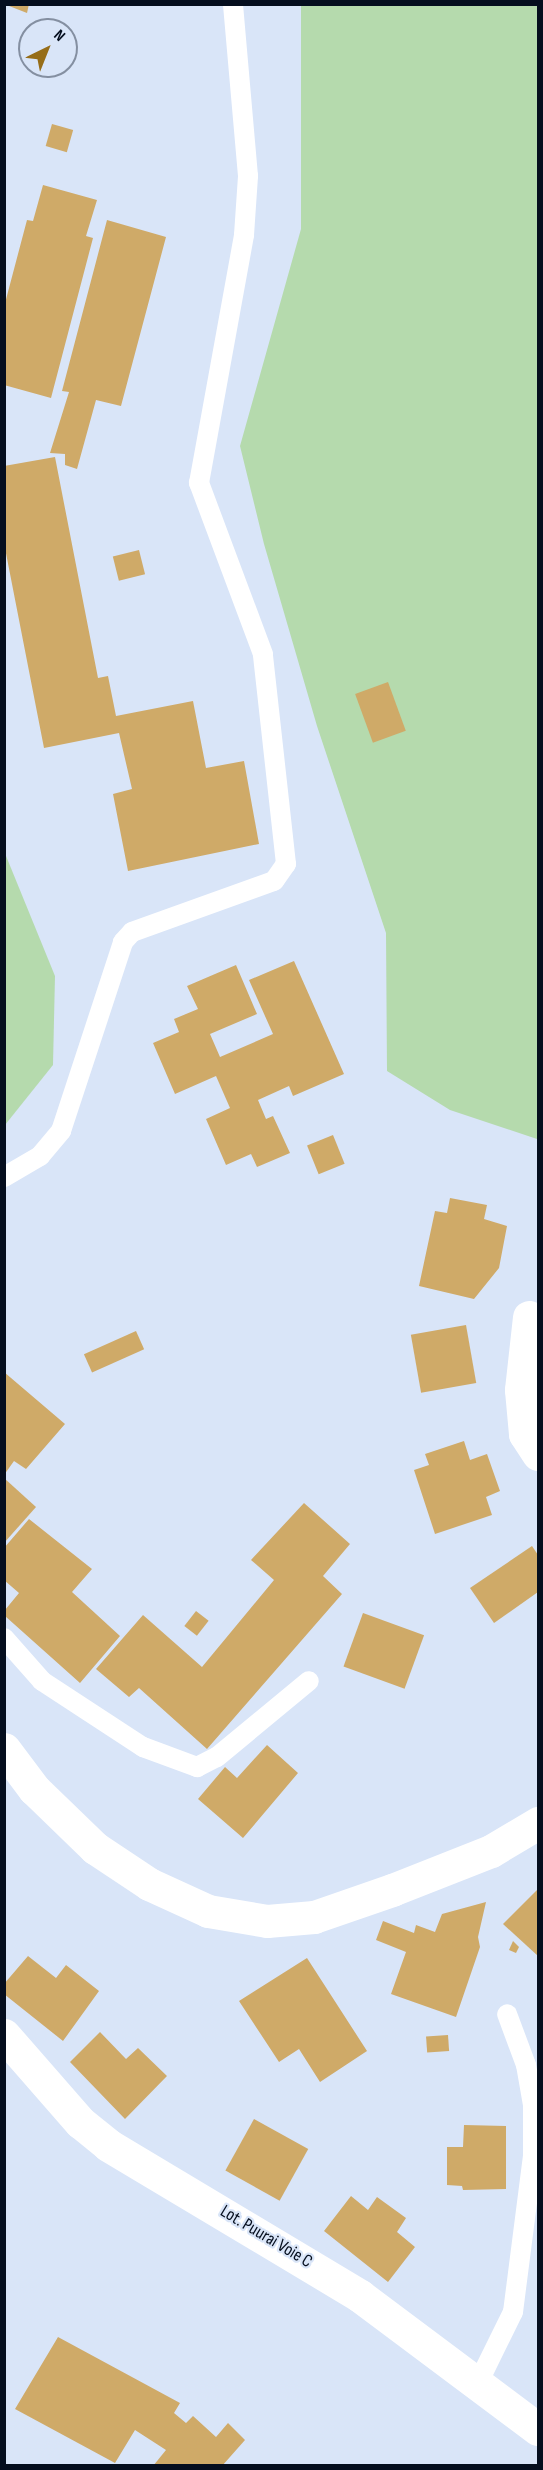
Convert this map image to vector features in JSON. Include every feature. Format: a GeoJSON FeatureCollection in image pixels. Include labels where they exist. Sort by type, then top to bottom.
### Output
{"type":"FeatureCollection","features":[{"type":"Feature","properties":{"kind":"street"},"geometry":{"type":"LineString","coordinates":[[529,1317],[520,1390],[525,1434],[538,1454]]}},
{"type":"Feature","properties":{"kind":"street"},"geometry":{"type":"LineString","coordinates":[[4,1749],[34,1789],[95,1848],[149,1884],[208,1911],[267,1921],[314,1917],[392,1890],[491,1851],[538,1823]]}},
{"type":"Feature","properties":{"kind":"street","name":"Lot. Puurai Voie C"},"geometry":{"type":"LineString","coordinates":[[4,2035],[80,2122],[108,2145],[299,2256],[478,2383],[538,2429]]}},
{"type":"Feature","properties":{"kind":"lane"},"geometry":{"type":"LineString","coordinates":[[4,1177],[40,1156],[61,1131],[123,942],[132,932],[274,881],[286,864],[263,654],[199,483],[244,235],[248,176],[233,4]]}},
{"type":"Feature","properties":{"kind":"lane"},"geometry":{"type":"LineString","coordinates":[[4,1638],[42,1681],[143,1748],[196,1767],[217,1757],[309,1681]]}},
{"type":"Feature","properties":{"kind":"lane"},"geometry":{"type":"LineString","coordinates":[[478,2383],[496,2354],[513,2312],[533,2157],[533,2105],[526,2065],[507,2013]]}},
{"type":"Feature","properties":{"kind":"green space"},"geometry":{"type":"Polygon","coordinates":[[[309,4],[538,5],[537,1139],[450,1110],[387,1071],[386,933],[317,726],[264,544],[240,446],[301,229],[301,6],[309,4]]]}},
{"type":"Feature","properties":{"kind":"green space"},"geometry":{"type":"Polygon","coordinates":[[[4,851],[55,976],[53,1065],[5,1125],[4,851]]]}},
{"type":"Feature","properties":{"kind":"building"},"geometry":{"type":"Polygon","coordinates":[[[4,4],[29,4],[27,13],[4,4]]]}},
{"type":"Feature","properties":{"kind":"building"},"geometry":{"type":"Polygon","coordinates":[[[52,124],[73,130],[67,152],[46,146],[52,124]]]}},
{"type":"Feature","properties":{"kind":"building"},"geometry":{"type":"Polygon","coordinates":[[[43,185],[97,200],[86,236],[93,238],[51,398],[4,385],[4,307],[27,220],[33,221],[43,185]]]}},
{"type":"Feature","properties":{"kind":"building"},"geometry":{"type":"Polygon","coordinates":[[[107,220],[166,237],[121,406],[96,400],[77,469],[65,465],[65,454],[50,453],[69,392],[62,391],[107,220]]]}},
{"type":"Feature","properties":{"kind":"building"},"geometry":{"type":"Polygon","coordinates":[[[55,457],[98,678],[108,676],[116,716],[193,701],[206,768],[244,761],[259,844],[128,871],[113,794],[132,789],[119,733],[44,748],[4,543],[4,466],[55,457]]]}},
{"type":"Feature","properties":{"kind":"building"},"geometry":{"type":"Polygon","coordinates":[[[139,550],[145,574],[119,581],[113,557],[139,550]]]}},
{"type":"Feature","properties":{"kind":"building"},"geometry":{"type":"Polygon","coordinates":[[[388,682],[406,731],[373,743],[355,694],[388,682]]]}},
{"type":"Feature","properties":{"kind":"building"},"geometry":{"type":"Polygon","coordinates":[[[294,961],[344,1074],[293,1096],[289,1086],[258,1100],[266,1119],[273,1116],[290,1153],[257,1167],[251,1154],[226,1165],[206,1119],[230,1108],[216,1076],[175,1094],[153,1043],[179,1032],[174,1019],[198,1009],[187,986],[236,965],[257,1014],[210,1034],[220,1057],[273,1034],[249,980],[294,961]]]}},
{"type":"Feature","properties":{"kind":"building"},"geometry":{"type":"Polygon","coordinates":[[[333,1135],[345,1164],[319,1174],[307,1145],[333,1135]]]}},
{"type":"Feature","properties":{"kind":"building"},"geometry":{"type":"Polygon","coordinates":[[[450,1198],[487,1205],[484,1219],[507,1226],[499,1268],[474,1299],[419,1286],[435,1211],[447,1213],[450,1198]]]}},
{"type":"Feature","properties":{"kind":"building"},"geometry":{"type":"Polygon","coordinates":[[[466,1325],[476,1383],[421,1393],[411,1335],[466,1325]]]}},
{"type":"Feature","properties":{"kind":"building"},"geometry":{"type":"Polygon","coordinates":[[[136,1331],[144,1349],[92,1372],[84,1354],[136,1331]]]}},
{"type":"Feature","properties":{"kind":"building"},"geometry":{"type":"Polygon","coordinates":[[[4,1372],[65,1424],[26,1469],[14,1461],[4,1475],[4,1372]]]}},
{"type":"Feature","properties":{"kind":"building"},"geometry":{"type":"Polygon","coordinates":[[[464,1441],[470,1460],[487,1454],[500,1491],[486,1497],[492,1515],[435,1534],[414,1470],[429,1465],[425,1454],[464,1441]]]}},
{"type":"Feature","properties":{"kind":"building"},"geometry":{"type":"Polygon","coordinates":[[[4,1478],[36,1507],[4,1543],[4,1478]]]}},
{"type":"Feature","properties":{"kind":"building"},"geometry":{"type":"Polygon","coordinates":[[[304,1503],[350,1544],[323,1576],[342,1594],[207,1749],[139,1688],[129,1697],[96,1669],[143,1615],[202,1667],[274,1580],[251,1560],[304,1503]]]}},
{"type":"Feature","properties":{"kind":"building"},"geometry":{"type":"Polygon","coordinates":[[[29,1519],[92,1569],[72,1592],[120,1636],[80,1683],[5,1616],[5,1610],[19,1593],[4,1580],[4,1548],[29,1519]]]}},
{"type":"Feature","properties":{"kind":"building"},"geometry":{"type":"Polygon","coordinates":[[[532,1546],[538,1555],[538,1592],[494,1623],[470,1588],[532,1546]]]}},
{"type":"Feature","properties":{"kind":"building"},"geometry":{"type":"Polygon","coordinates":[[[196,1611],[209,1621],[197,1636],[184,1626],[196,1611]]]}},
{"type":"Feature","properties":{"kind":"building"},"geometry":{"type":"Polygon","coordinates":[[[363,1613],[424,1635],[405,1689],[344,1667],[363,1613]]]}},
{"type":"Feature","properties":{"kind":"building"},"geometry":{"type":"Polygon","coordinates":[[[267,1745],[298,1773],[243,1838],[198,1799],[225,1767],[237,1778],[267,1745]]]}},
{"type":"Feature","properties":{"kind":"building"},"geometry":{"type":"Polygon","coordinates":[[[538,1889],[538,1956],[503,1924],[538,1889]]]}},
{"type":"Feature","properties":{"kind":"building"},"geometry":{"type":"Polygon","coordinates":[[[486,1902],[478,1937],[480,1947],[456,2017],[391,1994],[406,1952],[376,1940],[383,1921],[414,1933],[416,1925],[435,1932],[442,1914],[486,1902]]]}},
{"type":"Feature","properties":{"kind":"building"},"geometry":{"type":"Polygon","coordinates":[[[513,1941],[519,1947],[516,1953],[509,1950],[513,1941]]]}},
{"type":"Feature","properties":{"kind":"building"},"geometry":{"type":"Polygon","coordinates":[[[28,1956],[56,1978],[66,1965],[99,1991],[63,2041],[4,1994],[4,1984],[28,1956]]]}},
{"type":"Feature","properties":{"kind":"building"},"geometry":{"type":"Polygon","coordinates":[[[307,1958],[367,2051],[320,2082],[299,2049],[279,2062],[239,2001],[307,1958]]]}},
{"type":"Feature","properties":{"kind":"building"},"geometry":{"type":"Polygon","coordinates":[[[100,2032],[126,2059],[138,2048],[167,2076],[125,2119],[70,2062],[100,2032]]]}},
{"type":"Feature","properties":{"kind":"building"},"geometry":{"type":"Polygon","coordinates":[[[448,2035],[449,2051],[427,2052],[426,2037],[448,2035]]]}},
{"type":"Feature","properties":{"kind":"building"},"geometry":{"type":"Polygon","coordinates":[[[254,2119],[308,2149],[280,2201],[225,2171],[254,2119]]]}},
{"type":"Feature","properties":{"kind":"building"},"geometry":{"type":"Polygon","coordinates":[[[464,2125],[506,2126],[506,2189],[463,2190],[462,2186],[447,2185],[447,2147],[463,2147],[464,2125]]]}},
{"type":"Feature","properties":{"kind":"building"},"geometry":{"type":"Polygon","coordinates":[[[351,2196],[368,2210],[377,2197],[406,2218],[397,2232],[415,2247],[388,2282],[324,2231],[351,2196]]]}},
{"type":"Feature","properties":{"kind":"building"},"geometry":{"type":"Polygon","coordinates":[[[58,2337],[180,2403],[174,2413],[186,2423],[193,2416],[216,2437],[228,2423],[245,2440],[222,2466],[153,2466],[166,2450],[135,2430],[115,2463],[15,2409],[58,2337]]]}}]}
